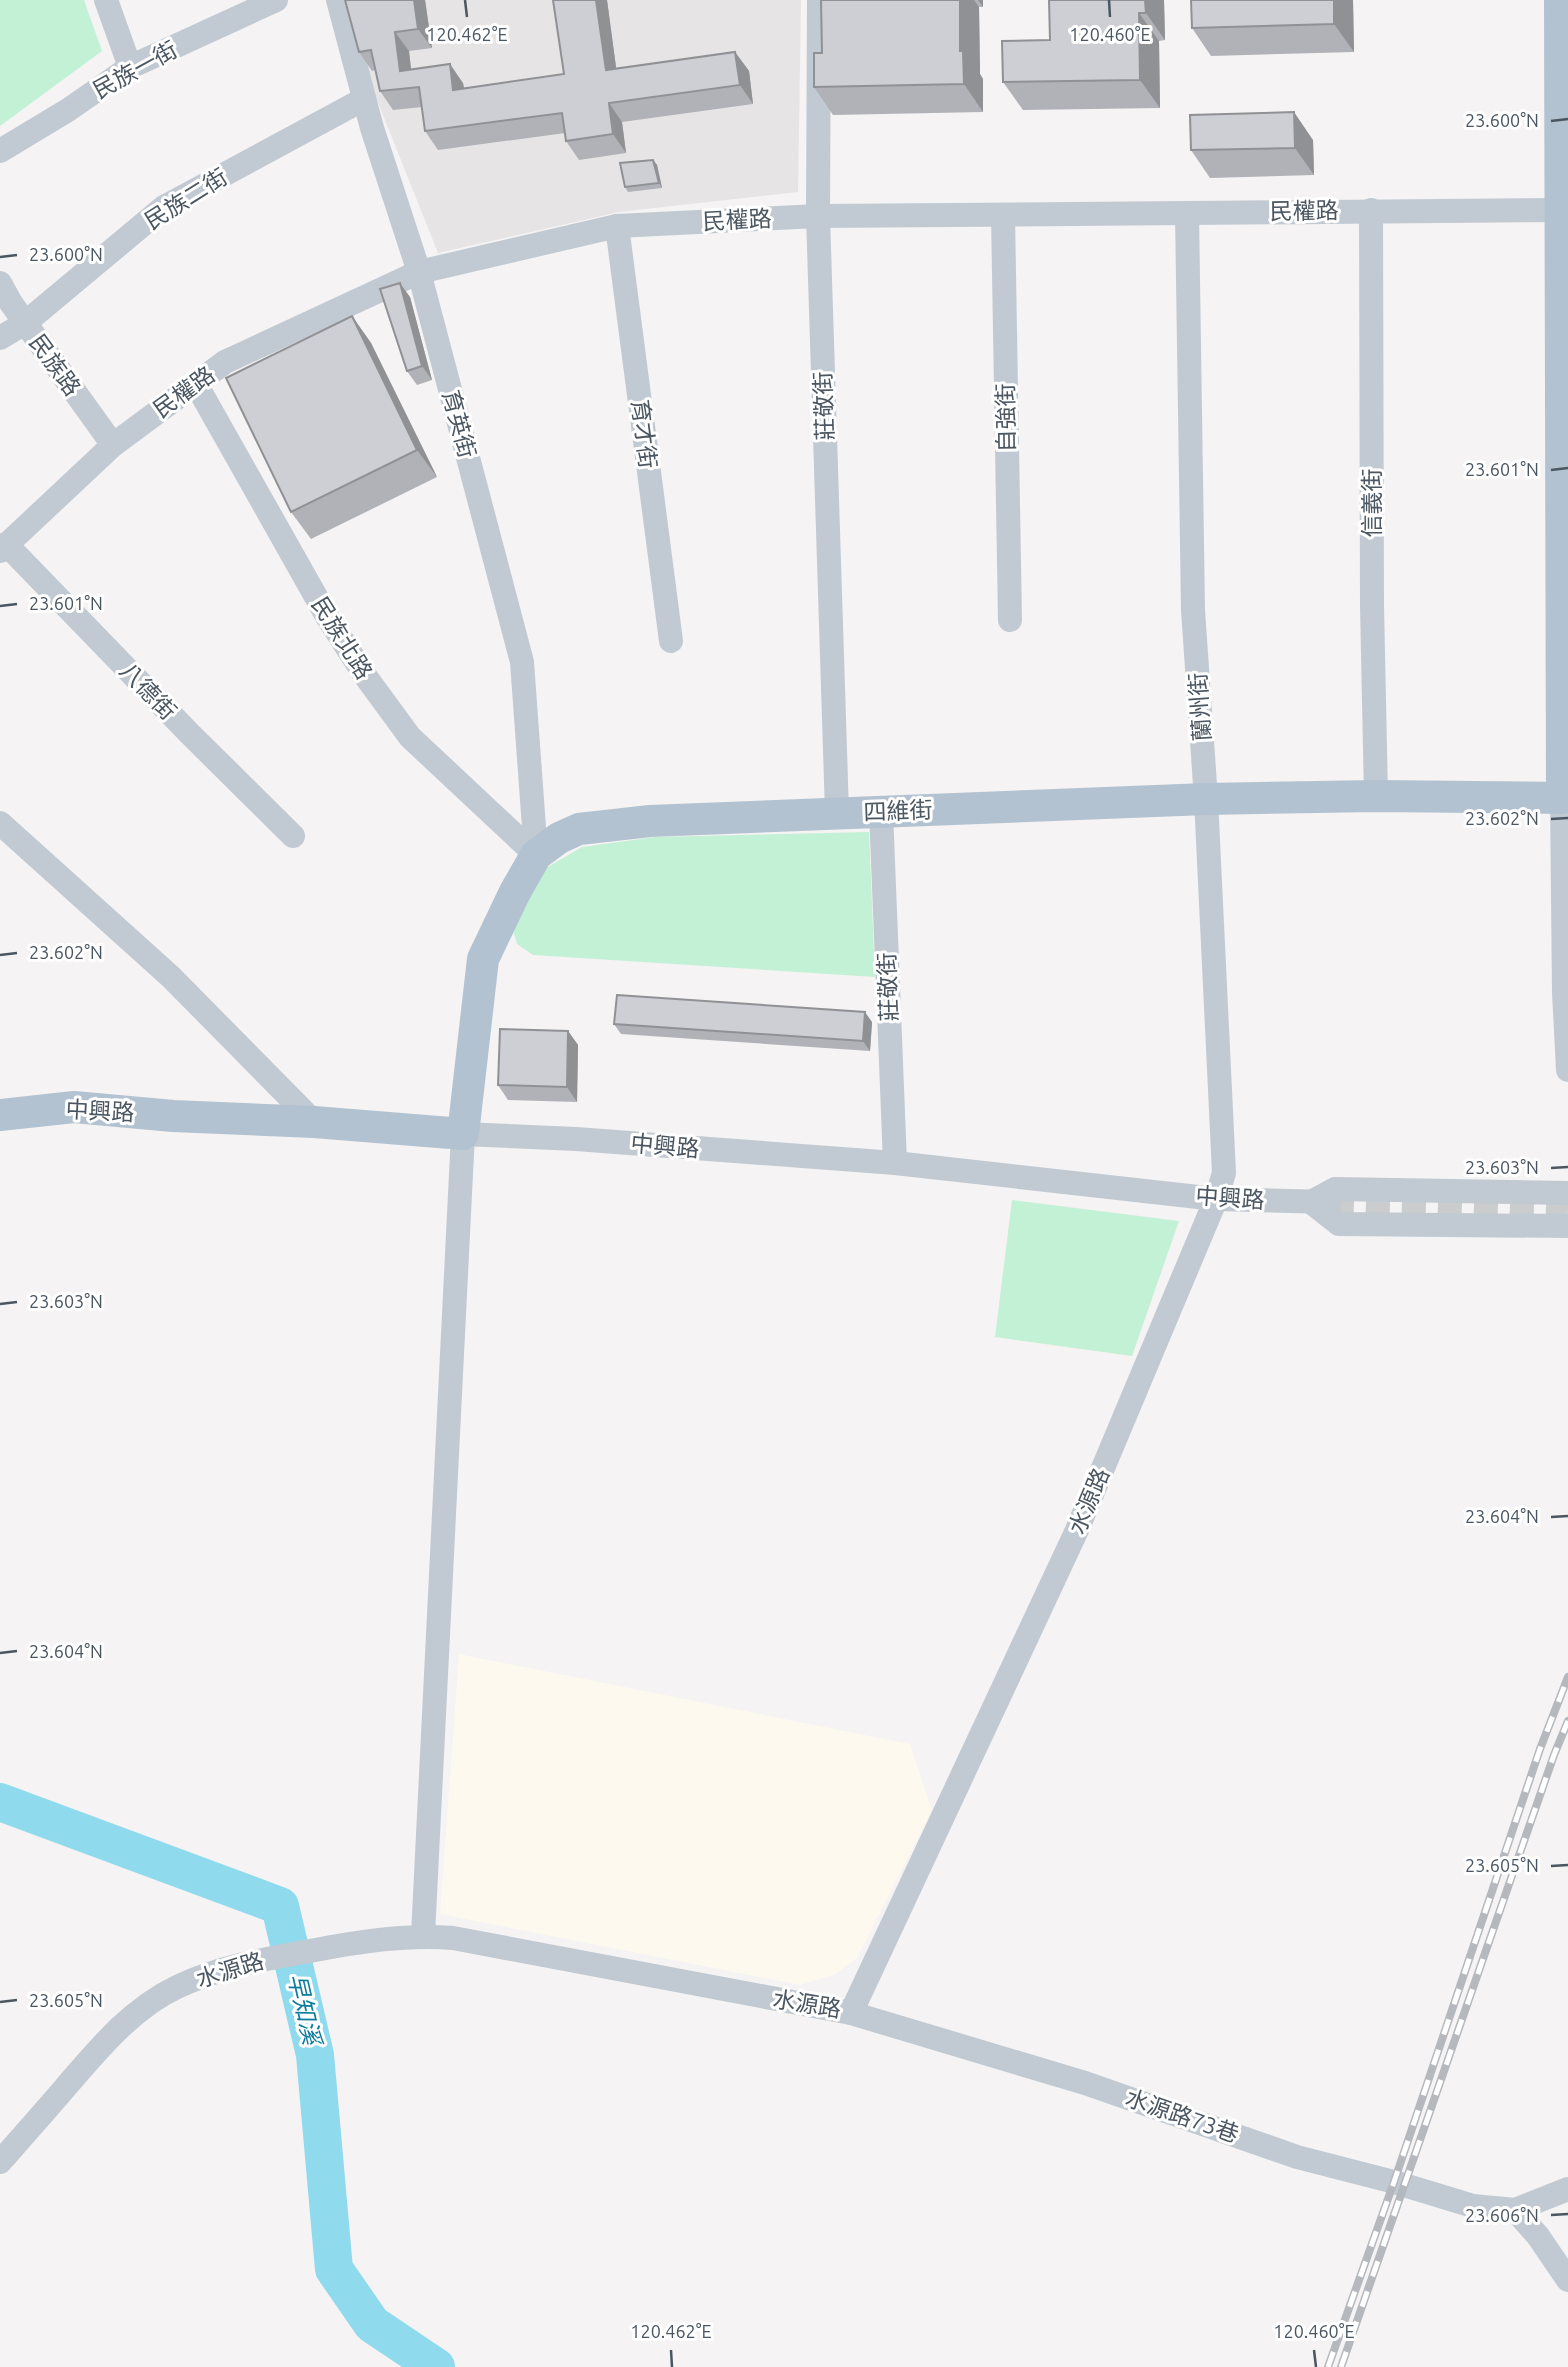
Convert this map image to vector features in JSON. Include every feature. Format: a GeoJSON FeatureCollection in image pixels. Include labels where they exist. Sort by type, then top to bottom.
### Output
{"type":"FeatureCollection","features":[{"type":"Feature","properties":{"kind":"main road"},"geometry":{"type":"LineString","coordinates":[[1560,0],[1564,210],[1565,798]]}},
{"type":"Feature","properties":{"kind":"main road","name":"四維街"},"geometry":{"type":"LineString","coordinates":[[463,1134],[483,959],[515,891],[536,855],[559,838],[579,829],[650,821],[1206,799],[1376,796],[1565,798]]}},
{"type":"Feature","properties":{"kind":"main road","name":"中興路"},"geometry":{"type":"LineString","coordinates":[[0,1115],[74,1107],[463,1134]]}},
{"type":"Feature","properties":{"kind":"street"},"geometry":{"type":"LineString","coordinates":[[106,0],[130,67]]}},
{"type":"Feature","properties":{"kind":"street","name":"民族一街"},"geometry":{"type":"LineString","coordinates":[[0,151],[68,110],[130,67],[276,0]]}},
{"type":"Feature","properties":{"kind":"street","name":"育英街"},"geometry":{"type":"LineString","coordinates":[[338,0],[364,99],[419,272],[522,662],[536,855]]}},
{"type":"Feature","properties":{"kind":"street","name":"莊敬街"},"geometry":{"type":"LineString","coordinates":[[819,0],[818,216],[837,813]]}},
{"type":"Feature","properties":{"kind":"street","name":"民族二街"},"geometry":{"type":"LineString","coordinates":[[0,338],[25,323],[164,206],[364,99]]}},
{"type":"Feature","properties":{"kind":"street","name":"信義街"},"geometry":{"type":"LineString","coordinates":[[1371,210],[1372,606],[1376,796]]}},
{"type":"Feature","properties":{"kind":"street","name":"民權路"},"geometry":{"type":"LineString","coordinates":[[3,547],[113,445],[225,362],[419,272],[617,226],[818,216],[1564,210]]}},
{"type":"Feature","properties":{"kind":"street","name":"蘭州街"},"geometry":{"type":"LineString","coordinates":[[1187,213],[1194,610],[1224,1173],[1216,1199]]}},
{"type":"Feature","properties":{"kind":"street","name":"自強街"},"geometry":{"type":"LineString","coordinates":[[1003,215],[1010,620]]}},
{"type":"Feature","properties":{"kind":"street","name":"育才街"},"geometry":{"type":"LineString","coordinates":[[617,226],[671,641]]}},
{"type":"Feature","properties":{"kind":"street","name":"民族路"},"geometry":{"type":"LineString","coordinates":[[0,283],[11,303],[113,445]]}},
{"type":"Feature","properties":{"kind":"street","name":"民族北路"},"geometry":{"type":"LineString","coordinates":[[196,384],[328,618],[366,677],[410,737],[536,855]]}},
{"type":"Feature","properties":{"kind":"street","name":"八德街"},"geometry":{"type":"LineString","coordinates":[[3,547],[293,836]]}},
{"type":"Feature","properties":{"kind":"street"},"geometry":{"type":"LineString","coordinates":[[1565,798],[1564,992],[1568,1070]]}},
{"type":"Feature","properties":{"kind":"street","name":"莊敬街"},"geometry":{"type":"LineString","coordinates":[[881,811],[895,1163]]}},
{"type":"Feature","properties":{"kind":"street"},"geometry":{"type":"LineString","coordinates":[[0,823],[171,978],[314,1122]]}},
{"type":"Feature","properties":{"kind":"street"},"geometry":{"type":"LineString","coordinates":[[423,1935],[463,1134]]}},
{"type":"Feature","properties":{"kind":"street","name":"中興路"},"geometry":{"type":"LineString","coordinates":[[463,1134],[576,1139],[895,1163],[1216,1199],[1321,1202]]}},
{"type":"Feature","properties":{"kind":"street"},"geometry":{"type":"LineString","coordinates":[[1568,1193],[1335,1189],[1321,1202],[1339,1224],[1568,1226]]}},
{"type":"Feature","properties":{"kind":"street","name":"水源路"},"geometry":{"type":"LineString","coordinates":[[0,2162],[108,2038],[152,2002],[177,1987],[228,1967],[266,1958],[423,1935],[453,1938],[851,2013],[877,1963],[1077,1530],[1216,1199]]}},
{"type":"Feature","properties":{"kind":"street","name":"水源路73巷"},"geometry":{"type":"LineString","coordinates":[[851,2013],[1085,2083],[1297,2157],[1473,2206],[1516,2210]]}},
{"type":"Feature","properties":{"kind":"street"},"geometry":{"type":"LineString","coordinates":[[1568,2189],[1516,2210],[1538,2236],[1568,2280]]}},
{"type":"Feature","properties":{"kind":"shaded area"},"geometry":{"type":"Polygon","coordinates":[[[345,0],[801,0],[798,192],[619,212],[438,253],[365,70],[345,0]]]}},
{"type":"Feature","properties":{"kind":"shaded area"},"geometry":{"type":"Polygon","coordinates":[[[459,1654],[910,1744],[932,1810],[857,1958],[834,1975],[800,1985],[440,1914],[459,1654]]]}},
{"type":"Feature","properties":{"kind":"green space"},"geometry":{"type":"Polygon","coordinates":[[[0,0],[84,0],[102,51],[0,126],[0,0]]]}},
{"type":"Feature","properties":{"kind":"green space"},"geometry":{"type":"Polygon","coordinates":[[[869,832],[875,977],[533,955],[517,944],[512,926],[546,868],[582,847],[655,837],[869,832]]]}},
{"type":"Feature","properties":{"kind":"green space"},"geometry":{"type":"Polygon","coordinates":[[[1012,1200],[1179,1221],[1132,1356],[995,1337],[1012,1200]]]}},
{"type":"Feature","properties":{"kind":"building"},"geometry":{"type":"Polygon","coordinates":[[[345,0],[414,0],[418,29],[395,32],[400,71],[450,64],[453,90],[564,74],[553,0],[596,0],[606,70],[735,52],[740,85],[609,103],[613,134],[566,141],[562,113],[425,131],[419,87],[380,91],[371,50],[359,52],[345,0]]]}},
{"type":"Feature","properties":{"kind":"building"},"geometry":{"type":"Polygon","coordinates":[[[821,0],[960,0],[960,51],[963,51],[964,84],[814,87],[814,53],[822,53],[821,0]]]}},
{"type":"Feature","properties":{"kind":"building"},"geometry":{"type":"Polygon","coordinates":[[[1049,0],[1145,0],[1146,13],[1139,13],[1140,80],[1003,82],[1002,41],[1050,40],[1049,0]]]}},
{"type":"Feature","properties":{"kind":"building"},"geometry":{"type":"Polygon","coordinates":[[[1191,0],[1334,0],[1334,24],[1192,28],[1191,0]]]}},
{"type":"Feature","properties":{"kind":"building"},"geometry":{"type":"Polygon","coordinates":[[[1294,112],[1295,148],[1191,150],[1190,115],[1294,112]]]}},
{"type":"Feature","properties":{"kind":"building"},"geometry":{"type":"Polygon","coordinates":[[[653,160],[659,183],[625,187],[620,163],[653,160]]]}},
{"type":"Feature","properties":{"kind":"building"},"geometry":{"type":"Polygon","coordinates":[[[400,283],[422,366],[407,371],[380,289],[400,283]]]}},
{"type":"Feature","properties":{"kind":"building"},"geometry":{"type":"Polygon","coordinates":[[[352,316],[417,450],[291,512],[226,378],[352,316]]]}},
{"type":"Feature","properties":{"kind":"building"},"geometry":{"type":"Polygon","coordinates":[[[617,995],[865,1012],[863,1041],[614,1024],[617,995]]]}},
{"type":"Feature","properties":{"kind":"building"},"geometry":{"type":"Polygon","coordinates":[[[500,1029],[568,1031],[567,1087],[498,1085],[500,1029]]]}},
{"type":"Feature","properties":{"kind":"waterway","name":"早知溪"},"geometry":{"type":"LineString","coordinates":[[0,1802],[280,1906],[315,2055],[334,2269],[372,2324],[436,2367]]}},
{"type":"Feature","properties":{"kind":"tunnel"},"geometry":{"type":"LineString","coordinates":[[1330,1202],[1568,1209]]}},
{"type":"Feature","properties":{"kind":"railway"},"geometry":{"type":"LineString","coordinates":[[1328,2367],[1394,2182],[1540,1749],[1568,1677]]}},
{"type":"Feature","properties":{"kind":"railway"},"geometry":{"type":"LineString","coordinates":[[1341,2367],[1568,1721]]}}]}
